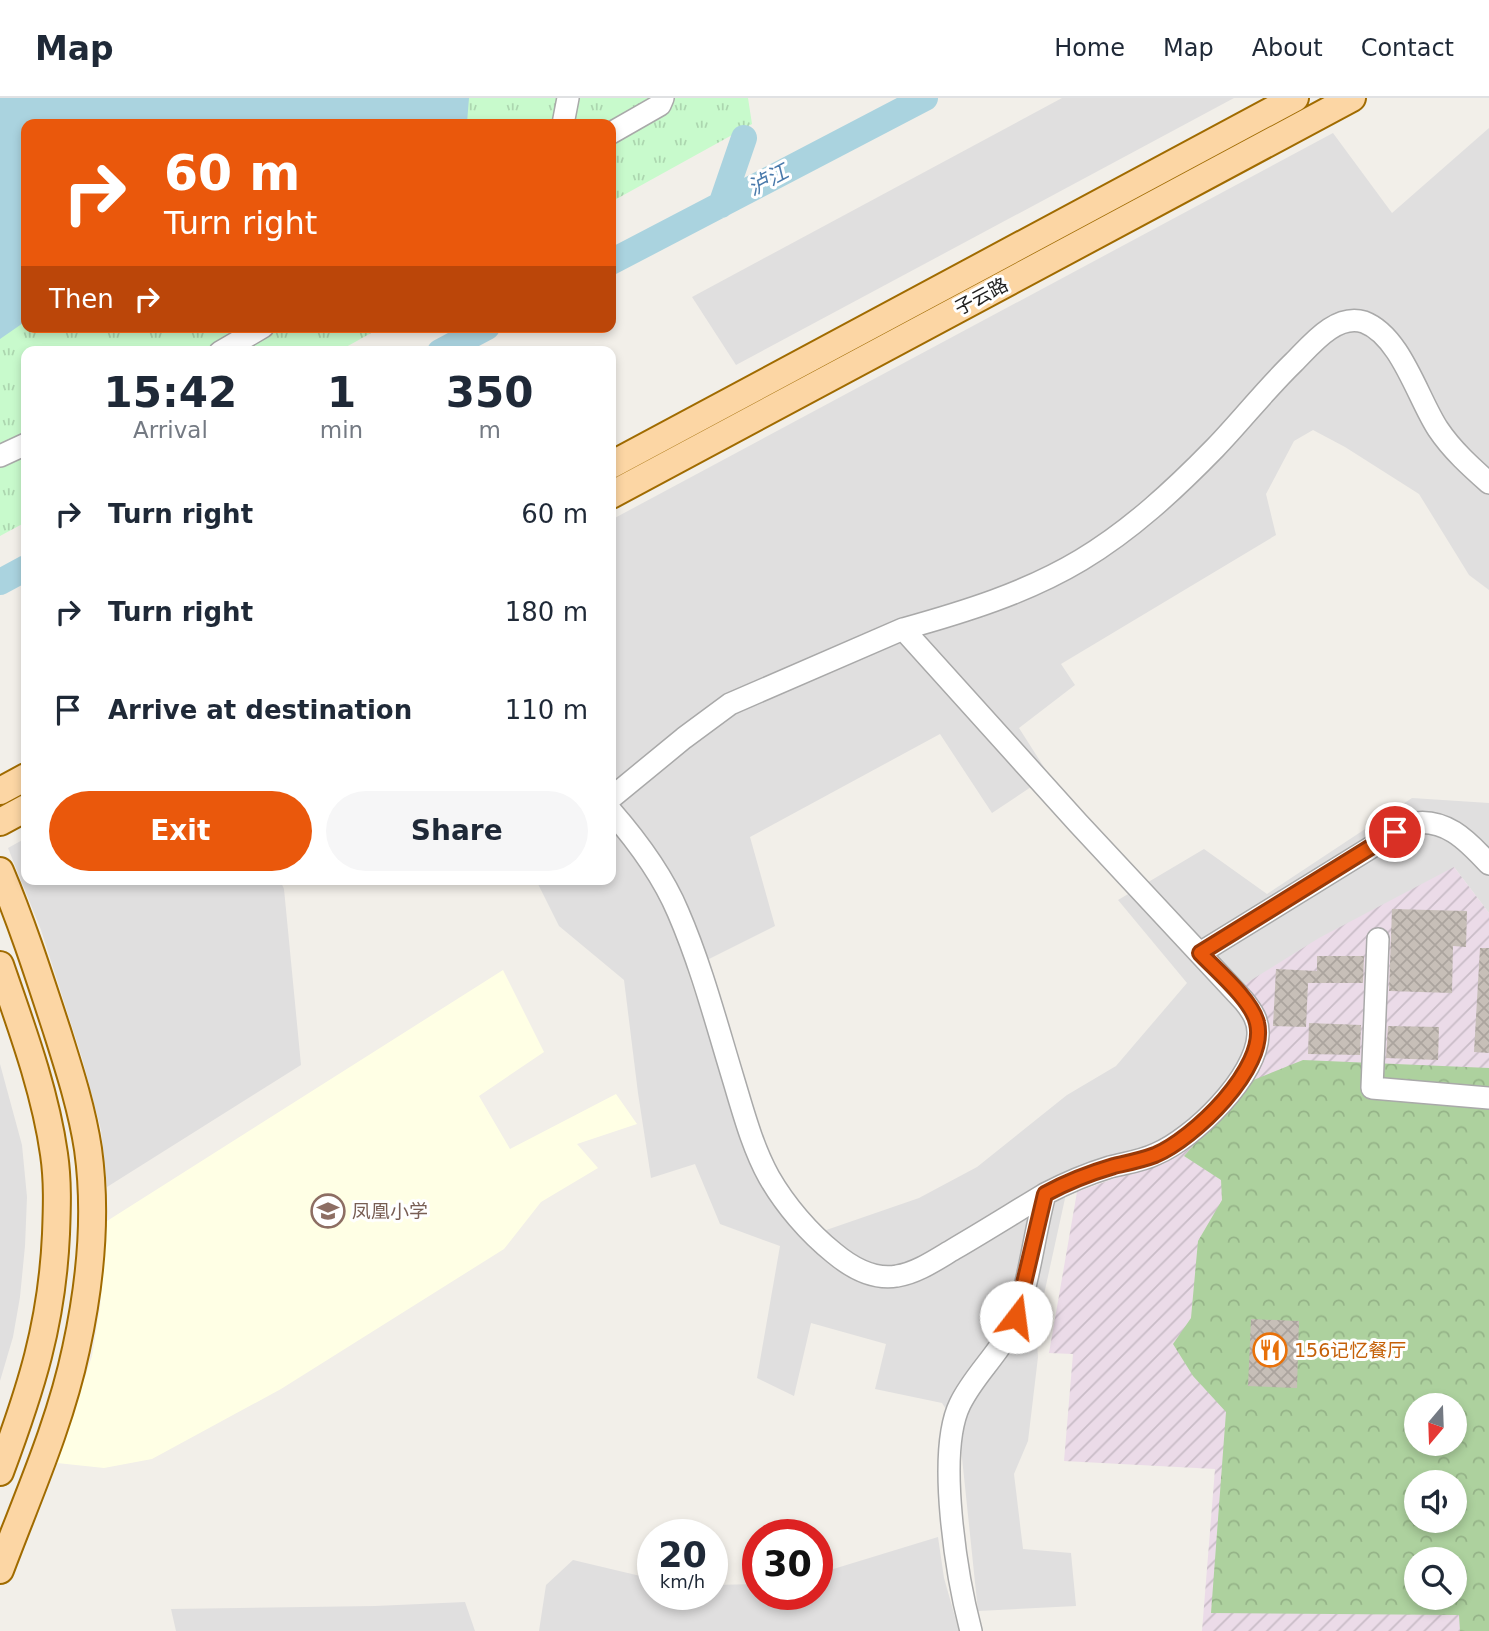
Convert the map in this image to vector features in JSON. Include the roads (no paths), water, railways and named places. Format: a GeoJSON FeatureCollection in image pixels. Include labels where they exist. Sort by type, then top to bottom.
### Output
{"type":"FeatureCollection","features":[{"type":"Feature","properties":{"kind":"main road","name":"子云路"},"geometry":{"type":"LineString","coordinates":[[616,462],[1295,98]]}},
{"type":"Feature","properties":{"kind":"main road","name":"子云路"},"geometry":{"type":"LineString","coordinates":[[616,492],[1352,98]]}},
{"type":"Feature","properties":{"kind":"main road"},"geometry":{"type":"LineString","coordinates":[[0,791],[21,780]]}},
{"type":"Feature","properties":{"kind":"main road"},"geometry":{"type":"LineString","coordinates":[[0,822],[21,811]]}},
{"type":"Feature","properties":{"kind":"main road"},"geometry":{"type":"LineString","coordinates":[[0,871],[26,936],[80,1112],[89,1160],[91,1216],[87,1276],[76,1352],[51,1431],[0,1570]]}},
{"type":"Feature","properties":{"kind":"main road"},"geometry":{"type":"LineString","coordinates":[[0,965],[47,1120],[54,1154],[57,1197],[55,1258],[47,1324],[34,1374],[0,1472]]}},
{"type":"Feature","properties":{"kind":"street"},"geometry":{"type":"LineString","coordinates":[[564,119],[568,98]]}},
{"type":"Feature","properties":{"kind":"street"},"geometry":{"type":"LineString","coordinates":[[616,130],[660,105],[663,98]]}},
{"type":"Feature","properties":{"kind":"street"},"geometry":{"type":"LineString","coordinates":[[616,794],[730,704],[903,629],[1017,591],[1060,572],[1101,548],[1142,517],[1180,482],[1296,360],[1320,337],[1342,322],[1361,321],[1385,338],[1446,439],[1489,484]]}},
{"type":"Feature","properties":{"kind":"street"},"geometry":{"type":"LineString","coordinates":[[230,346],[253,333]]}},
{"type":"Feature","properties":{"kind":"street"},"geometry":{"type":"LineString","coordinates":[[0,456],[21,446]]}},
{"type":"Feature","properties":{"kind":"street"},"geometry":{"type":"LineString","coordinates":[[616,817],[660,875],[677,909],[695,953],[751,1137],[769,1176],[796,1214],[827,1247],[847,1263],[878,1276],[898,1276],[938,1258],[1045,1194],[1089,1174],[1148,1157],[1172,1146],[1206,1118],[1247,1068],[1257,1044],[1257,1022],[1244,1001],[903,629]]}},
{"type":"Feature","properties":{"kind":"street"},"geometry":{"type":"LineString","coordinates":[[1200,953],[1409,824],[1428,821],[1448,828],[1489,864]]}},
{"type":"Feature","properties":{"kind":"street"},"geometry":{"type":"LineString","coordinates":[[1378,939],[1372,1088],[1489,1098]]}},
{"type":"Feature","properties":{"kind":"street"},"geometry":{"type":"LineString","coordinates":[[971,1631],[955,1545],[950,1486],[951,1429],[963,1397],[1003,1345],[1016,1317],[1045,1194]]}},
{"type":"Feature","properties":{"kind":"water"},"geometry":{"type":"Polygon","coordinates":[[[0,98],[469,98],[467,119],[21,119],[21,324],[0,339],[0,98]]]}},
{"type":"Feature","properties":{"kind":"waterway","name":"泸江"},"geometry":{"type":"LineString","coordinates":[[616,259],[925,98]]}},
{"type":"Feature","properties":{"kind":"waterway"},"geometry":{"type":"LineString","coordinates":[[721,205],[744,138]]}},
{"type":"Feature","properties":{"kind":"waterway","name":"泸江"},"geometry":{"type":"LineString","coordinates":[[451,346],[476,333]]}},
{"type":"Feature","properties":{"kind":"waterway","name":"泸江"},"geometry":{"type":"LineString","coordinates":[[0,582],[21,571]]}},
{"type":"Feature","properties":{"kind":"place","name":"凤凰小学"},"geometry":{"type":"Point","coordinates":[328,1211]}},
{"type":"Feature","properties":{"kind":"place","name":"156记忆餐厅"},"geometry":{"type":"Point","coordinates":[1270,1350]}}]}
